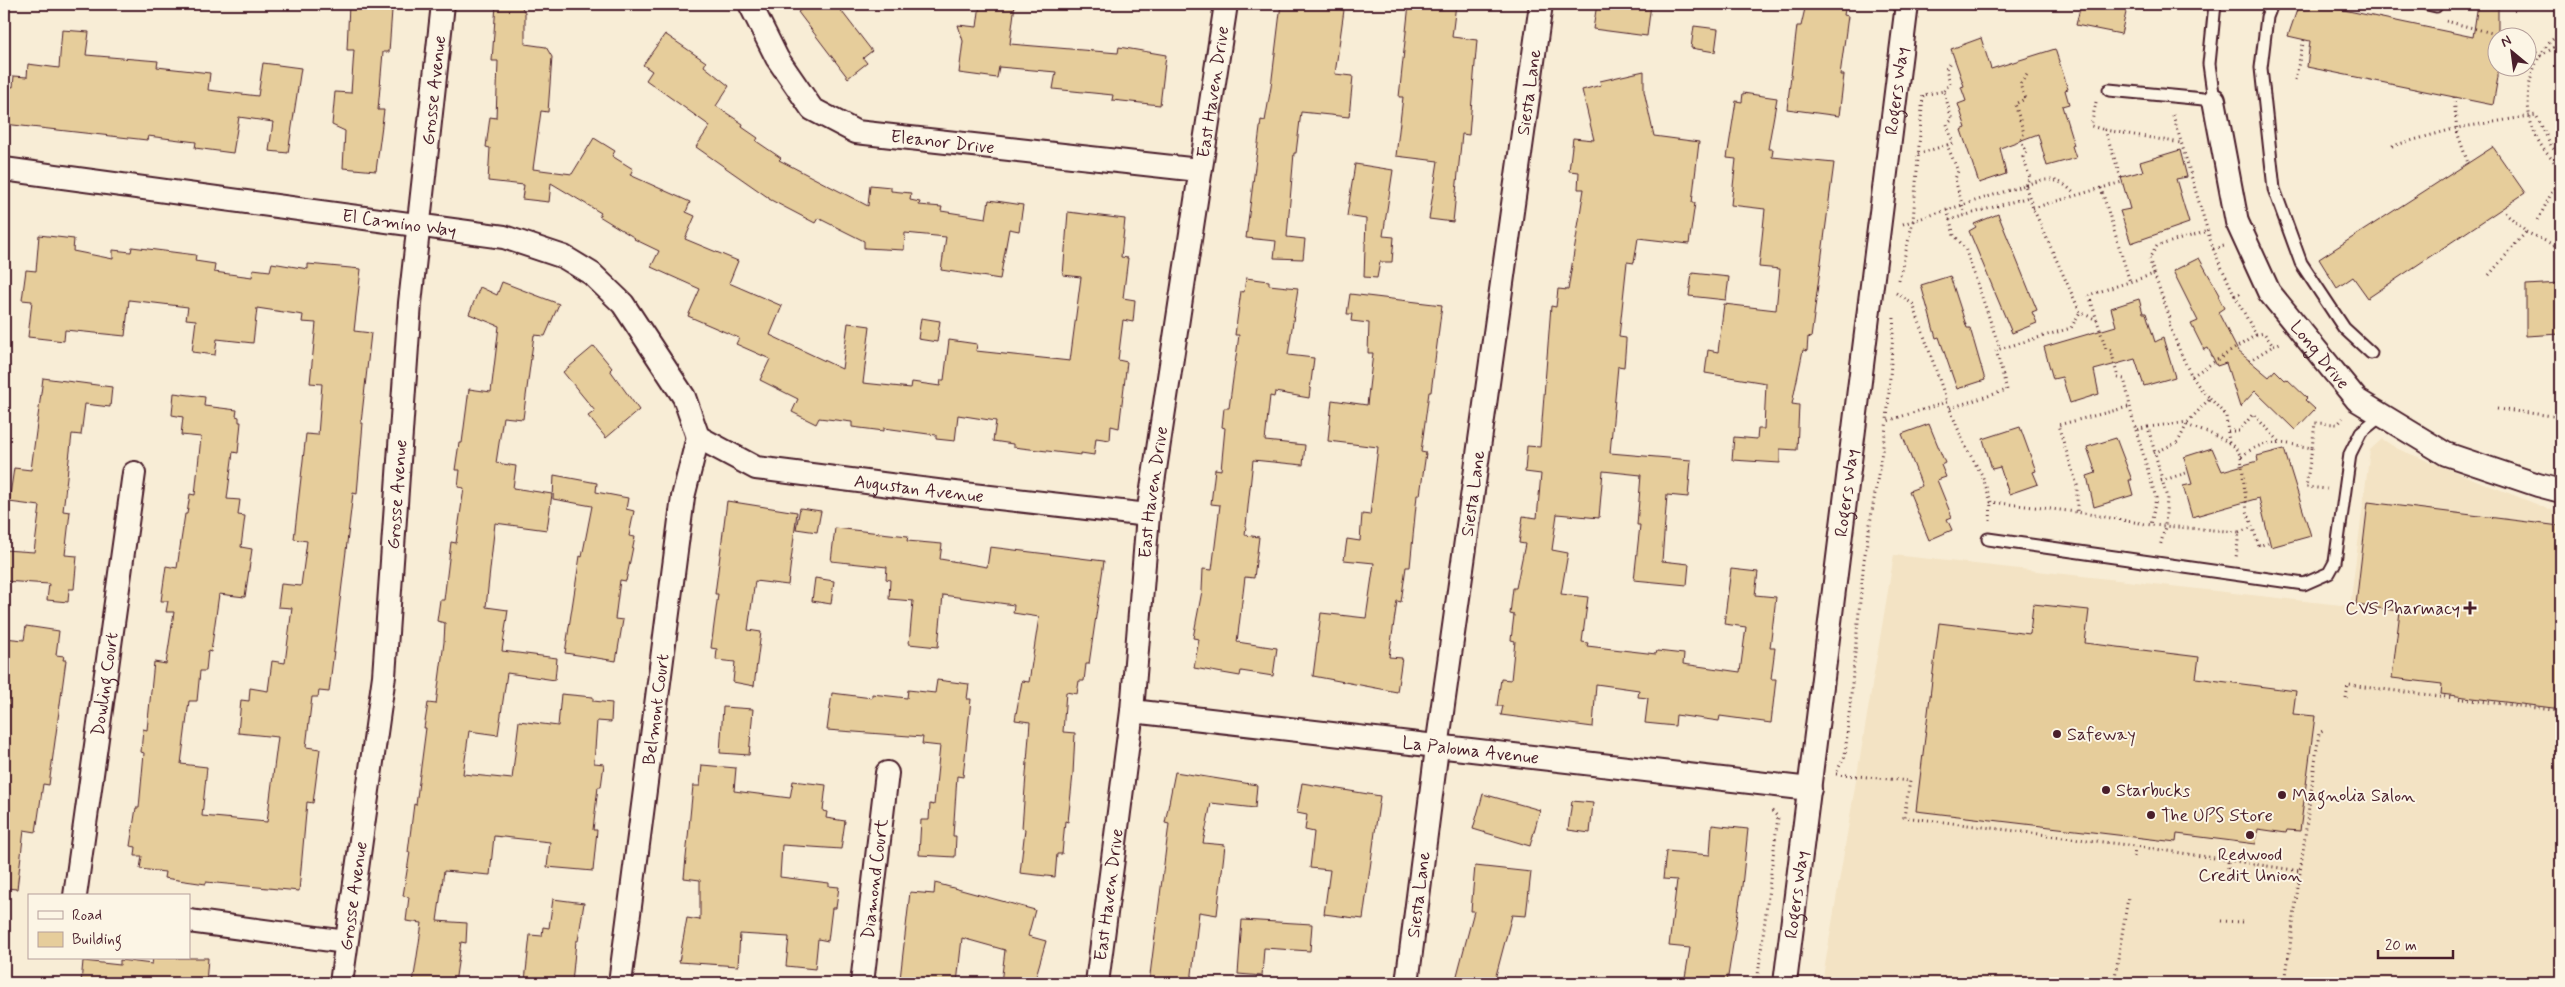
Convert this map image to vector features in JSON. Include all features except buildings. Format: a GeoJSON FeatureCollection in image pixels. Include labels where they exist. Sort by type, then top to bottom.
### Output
{"type":"FeatureCollection","features":[{"type":"Feature","properties":{"kind":"street","name":"Grosse Avenue"},"geometry":{"type":"LineString","coordinates":[[341,983],[384,676],[409,313],[443,4]]}},
{"type":"Feature","properties":{"kind":"street","name":"Eleanor Drive"},"geometry":{"type":"LineString","coordinates":[[750,4],[777,58],[812,109],[856,132],[1199,170]]}},
{"type":"Feature","properties":{"kind":"street","name":"East Haven Drive"},"geometry":{"type":"LineString","coordinates":[[1097,983],[1132,711],[1148,515],[1199,170],[1226,4]]}},
{"type":"Feature","properties":{"kind":"street","name":"Siesta Lane"},"geometry":{"type":"LineString","coordinates":[[1407,983],[1436,748],[1541,4]]}},
{"type":"Feature","properties":{"kind":"street","name":"Rogers Way"},"geometry":{"type":"LineString","coordinates":[[1785,983],[1907,4]]}},
{"type":"Feature","properties":{"kind":"street","name":"Long Drive"},"geometry":{"type":"LineString","coordinates":[[2214,100],[2237,222],[2269,292],[2357,400],[2446,454],[2561,491]]}},
{"type":"Feature","properties":{"kind":"street","name":"El Camino Way"},"geometry":{"type":"LineString","coordinates":[[4,169],[504,237],[564,257],[592,274],[623,304],[684,397],[698,437]]}},
{"type":"Feature","properties":{"kind":"street","name":"Augustan Avenue"},"geometry":{"type":"LineString","coordinates":[[698,437],[756,468],[937,492],[1148,515]]}},
{"type":"Feature","properties":{"kind":"street","name":"Belmont Court"},"geometry":{"type":"LineString","coordinates":[[620,983],[683,497],[698,437]]}},
{"type":"Feature","properties":{"kind":"street","name":"Dowling Court"},"geometry":{"type":"LineString","coordinates":[[75,894],[134,473]]}},
{"type":"Feature","properties":{"kind":"street","name":"La Paloma Avenue"},"geometry":{"type":"LineString","coordinates":[[1132,711],[1436,748],[1810,789]]}},
{"type":"Feature","properties":{"kind":"street","name":"Diamond Court"},"geometry":{"type":"LineString","coordinates":[[862,983],[887,773]]}},
{"type":"Feature","properties":{"kind":"street"},"geometry":{"type":"LineString","coordinates":[[190,921],[346,942]]}},
{"type":"Feature","properties":{"kind":"lane"},"geometry":{"type":"LineString","coordinates":[[2109,90],[2214,100],[2210,64],[2215,4]]}},
{"type":"Feature","properties":{"kind":"lane"},"geometry":{"type":"LineString","coordinates":[[2272,4],[2267,17],[2261,68],[2274,189],[2300,263],[2344,328],[2371,353]]}},
{"type":"Feature","properties":{"kind":"lane"},"geometry":{"type":"LineString","coordinates":[[1988,539],[2304,584],[2329,573],[2335,562],[2350,454],[2361,432],[2382,415]]}},
{"type":"Feature","properties":{"kind":"path"},"geometry":{"type":"LineString","coordinates":[[2434,4],[2447,23],[2488,33]]}},
{"type":"Feature","properties":{"kind":"path"},"geometry":{"type":"LineString","coordinates":[[2561,33],[2541,55],[2532,74],[2528,95],[2529,116],[2536,137],[2547,155],[2561,168]]}},
{"type":"Feature","properties":{"kind":"path"},"geometry":{"type":"LineString","coordinates":[[2295,80],[2304,40]]}},
{"type":"Feature","properties":{"kind":"path"},"geometry":{"type":"LineString","coordinates":[[2541,55],[2561,44]]}},
{"type":"Feature","properties":{"kind":"path"},"geometry":{"type":"LineString","coordinates":[[1895,302],[1913,221],[1923,96],[1944,90],[1950,83],[1946,69],[1950,62]]}},
{"type":"Feature","properties":{"kind":"path"},"geometry":{"type":"LineString","coordinates":[[2025,185],[2030,178],[2023,157],[2026,152],[2021,140],[2024,132],[2015,104],[2025,99],[2020,84],[2029,72]]}},
{"type":"Feature","properties":{"kind":"path"},"geometry":{"type":"LineString","coordinates":[[2109,90],[2099,85],[2091,126],[2181,143]]}},
{"type":"Feature","properties":{"kind":"path"},"geometry":{"type":"LineString","coordinates":[[1918,154],[1952,143],[1947,124],[1952,120],[1944,90]]}},
{"type":"Feature","properties":{"kind":"path"},"geometry":{"type":"LineString","coordinates":[[2168,95],[2213,249],[2256,335]]}},
{"type":"Feature","properties":{"kind":"path"},"geometry":{"type":"LineString","coordinates":[[2454,97],[2457,128],[2468,163]]}},
{"type":"Feature","properties":{"kind":"path"},"geometry":{"type":"LineString","coordinates":[[2392,146],[2457,128],[2536,115],[2552,147],[2561,157]]}},
{"type":"Feature","properties":{"kind":"path"},"geometry":{"type":"LineString","coordinates":[[2105,130],[2121,178]]}},
{"type":"Feature","properties":{"kind":"path"},"geometry":{"type":"LineString","coordinates":[[1947,144],[1958,171],[1955,179],[1965,215]]}},
{"type":"Feature","properties":{"kind":"path"},"geometry":{"type":"LineString","coordinates":[[2538,220],[2561,174]]}},
{"type":"Feature","properties":{"kind":"path"},"geometry":{"type":"LineString","coordinates":[[1879,232],[2025,185],[2050,179],[2067,184],[2076,195]]}},
{"type":"Feature","properties":{"kind":"path"},"geometry":{"type":"LineString","coordinates":[[2033,208],[2122,182]]}},
{"type":"Feature","properties":{"kind":"path"},"geometry":{"type":"LineString","coordinates":[[2025,185],[2033,208],[2080,312],[2097,320]]}},
{"type":"Feature","properties":{"kind":"path"},"geometry":{"type":"LineString","coordinates":[[2101,188],[2130,282]]}},
{"type":"Feature","properties":{"kind":"path"},"geometry":{"type":"LineString","coordinates":[[1949,220],[2029,197]]}},
{"type":"Feature","properties":{"kind":"path"},"geometry":{"type":"LineString","coordinates":[[2502,209],[2526,232],[2554,246],[2561,244]]}},
{"type":"Feature","properties":{"kind":"path"},"geometry":{"type":"LineString","coordinates":[[1947,210],[1954,235],[1964,248],[2000,349]]}},
{"type":"Feature","properties":{"kind":"path"},"geometry":{"type":"LineString","coordinates":[[2208,231],[2156,246],[2149,258],[2170,318],[2169,325],[2192,376],[2202,391],[2226,416],[2229,443]]}},
{"type":"Feature","properties":{"kind":"path"},"geometry":{"type":"LineString","coordinates":[[2489,275],[2526,232]]}},
{"type":"Feature","properties":{"kind":"path"},"geometry":{"type":"LineString","coordinates":[[2213,249],[2226,246]]}},
{"type":"Feature","properties":{"kind":"path"},"geometry":{"type":"LineString","coordinates":[[2151,525],[2156,498],[2128,406],[2130,400],[2124,379],[2118,378],[2111,350],[2106,349],[2089,295],[2154,274]]}},
{"type":"Feature","properties":{"kind":"path"},"geometry":{"type":"LineString","coordinates":[[2235,296],[2247,290]]}},
{"type":"Feature","properties":{"kind":"path"},"geometry":{"type":"LineString","coordinates":[[1896,292],[1913,304],[1947,402],[1965,446],[1982,475],[1991,502],[2077,512],[2165,527],[2239,532],[2252,526]]}},
{"type":"Feature","properties":{"kind":"path"},"geometry":{"type":"LineString","coordinates":[[1835,781],[1836,773],[1845,756],[1864,560],[1887,421],[1894,312]]}},
{"type":"Feature","properties":{"kind":"path"},"geometry":{"type":"LineString","coordinates":[[1950,408],[2008,390],[1996,350],[2071,328],[2080,312]]}},
{"type":"Feature","properties":{"kind":"path"},"geometry":{"type":"LineString","coordinates":[[2192,376],[2256,335],[2264,334],[2273,346]]}},
{"type":"Feature","properties":{"kind":"path"},"geometry":{"type":"LineString","coordinates":[[2249,361],[2285,341]]}},
{"type":"Feature","properties":{"kind":"path"},"geometry":{"type":"LineString","coordinates":[[2154,453],[2178,442],[2188,423],[2210,398]]}},
{"type":"Feature","properties":{"kind":"path"},"geometry":{"type":"LineString","coordinates":[[1887,421],[1947,402]]}},
{"type":"Feature","properties":{"kind":"path"},"geometry":{"type":"LineString","coordinates":[[2077,512],[2077,485],[2058,425],[2128,406]]}},
{"type":"Feature","properties":{"kind":"path"},"geometry":{"type":"LineString","coordinates":[[2498,409],[2561,417]]}},
{"type":"Feature","properties":{"kind":"path"},"geometry":{"type":"LineString","coordinates":[[2330,493],[2326,489],[2306,487],[2315,423],[2338,424],[2342,420],[2343,410]]}},
{"type":"Feature","properties":{"kind":"path"},"geometry":{"type":"LineString","coordinates":[[2228,430],[2239,431],[2253,414],[2280,443]]}},
{"type":"Feature","properties":{"kind":"path"},"geometry":{"type":"LineString","coordinates":[[2136,430],[2188,423],[2238,449],[2241,457],[2247,511],[2252,526],[2259,546],[2270,542]]}},
{"type":"Feature","properties":{"kind":"path"},"geometry":{"type":"LineString","coordinates":[[2148,427],[2167,498],[2165,527],[2156,562]]}},
{"type":"Feature","properties":{"kind":"path"},"geometry":{"type":"LineString","coordinates":[[2241,457],[2253,447],[2280,443],[2312,448]]}},
{"type":"Feature","properties":{"kind":"path"},"geometry":{"type":"LineString","coordinates":[[2161,481],[2186,473]]}},
{"type":"Feature","properties":{"kind":"path"},"geometry":{"type":"LineString","coordinates":[[2238,562],[2236,558],[2239,532]]}},
{"type":"Feature","properties":{"kind":"path"},"geometry":{"type":"LineString","coordinates":[[2346,698],[2348,685],[2561,711]]}},
{"type":"Feature","properties":{"kind":"path"},"geometry":{"type":"LineString","coordinates":[[2285,983],[2319,733],[2325,730]]}},
{"type":"Feature","properties":{"kind":"path"},"geometry":{"type":"LineString","coordinates":[[1836,773],[1910,781],[1904,816],[2135,846],[2300,871]]}},
{"type":"Feature","properties":{"kind":"path"},"geometry":{"type":"LineString","coordinates":[[1757,983],[1778,817],[1768,807]]}},
{"type":"Feature","properties":{"kind":"path"},"geometry":{"type":"LineString","coordinates":[[2134,857],[2135,846]]}},
{"type":"Feature","properties":{"kind":"path"},"geometry":{"type":"LineString","coordinates":[[2228,860],[2228,868]]}},
{"type":"Feature","properties":{"kind":"path"},"geometry":{"type":"LineString","coordinates":[[2114,983],[2128,898]]}},
{"type":"Feature","properties":{"kind":"path"},"geometry":{"type":"LineString","coordinates":[[2221,921],[2242,922]]}},
{"type":"Feature","properties":{"kind":"shaded area"},"geometry":{"type":"Polygon","coordinates":[[[2382,439],[2398,449],[2561,514],[2561,983],[1822,983],[1894,555],[2350,606],[2370,450],[2382,439]]]}},
{"type":"Feature","properties":{"kind":"place","name":"CVS Pharmacy"},"geometry":{"type":"Point","coordinates":[2470,608]}},
{"type":"Feature","properties":{"kind":"place","name":"Safeway"},"geometry":{"type":"Point","coordinates":[2057,734]}},
{"type":"Feature","properties":{"kind":"place","name":"Starbucks"},"geometry":{"type":"Point","coordinates":[2106,790]}},
{"type":"Feature","properties":{"kind":"place","name":"Magnolia Salon"},"geometry":{"type":"Point","coordinates":[2282,795]}},
{"type":"Feature","properties":{"kind":"place","name":"The UPS Store"},"geometry":{"type":"Point","coordinates":[2151,815]}},
{"type":"Feature","properties":{"kind":"place","name":"Redwood Credit Union"},"geometry":{"type":"Point","coordinates":[2250,835]}}]}
